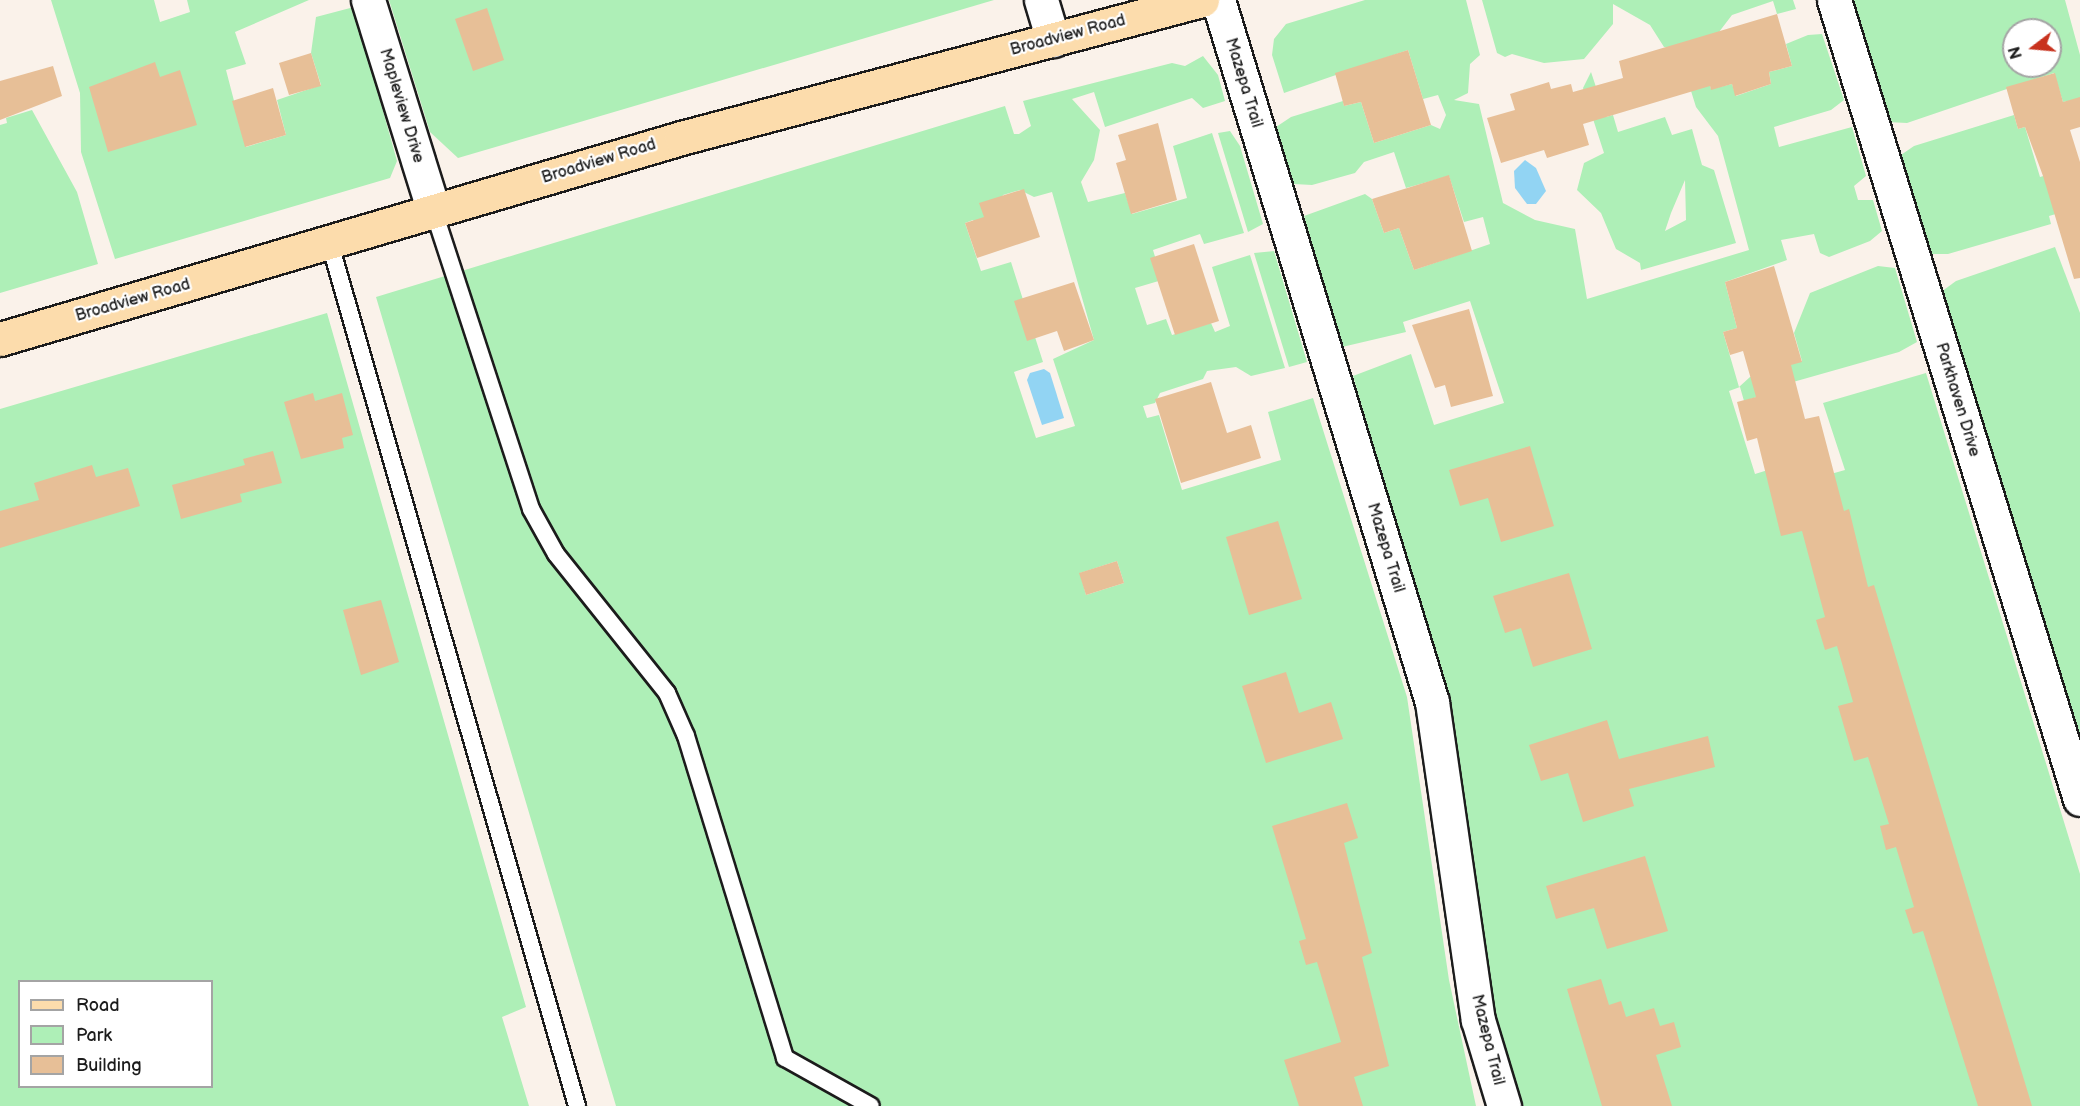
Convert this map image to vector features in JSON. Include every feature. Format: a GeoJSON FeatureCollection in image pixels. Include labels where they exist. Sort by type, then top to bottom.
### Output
{"type":"FeatureCollection","features":[{"type":"Feature","properties":{"kind":"main road","name":"Broadview Road"},"geometry":{"type":"LineString","coordinates":[[0,339],[330,244],[681,138],[1202,0]]}},
{"type":"Feature","properties":{"kind":"street","name":"Mapleview Drive"},"geometry":{"type":"LineString","coordinates":[[368,0],[434,212]]}},
{"type":"Feature","properties":{"kind":"street"},"geometry":{"type":"LineString","coordinates":[[1041,0],[1053,40]]}},
{"type":"Feature","properties":{"kind":"street","name":"Mazepa Trail"},"geometry":{"type":"LineString","coordinates":[[1218,0],[1432,702],[1478,1020],[1504,1106]]}},
{"type":"Feature","properties":{"kind":"street","name":"Parkhaven Drive"},"geometry":{"type":"LineString","coordinates":[[1834,0],[2080,799]]}},
{"type":"Feature","properties":{"kind":"lane"},"geometry":{"type":"LineString","coordinates":[[434,212],[531,509],[556,554],[667,693],[686,736],[785,1058],[871,1106]]}},
{"type":"Feature","properties":{"kind":"lane"},"geometry":{"type":"LineString","coordinates":[[330,244],[577,1106]]}},
{"type":"Feature","properties":{"kind":"green space"},"geometry":{"type":"Polygon","coordinates":[[[51,0],[154,0],[160,22],[190,12],[187,0],[309,0],[235,32],[246,64],[226,70],[246,147],[286,135],[277,100],[321,85],[311,53],[316,17],[354,7],[397,161],[390,178],[115,259],[81,152],[80,93],[51,0]]]}},
{"type":"Feature","properties":{"kind":"green space"},"geometry":{"type":"Polygon","coordinates":[[[389,0],[994,0],[458,158],[430,132],[389,0]]]}},
{"type":"Feature","properties":{"kind":"green space"},"geometry":{"type":"Polygon","coordinates":[[[1365,0],[1466,0],[1480,55],[1470,64],[1468,93],[1454,100],[1479,104],[1503,203],[1535,220],[1575,229],[1587,299],[1749,250],[1718,136],[1696,107],[1678,49],[1687,48],[1664,47],[1650,25],[1613,4],[1613,24],[1584,59],[1544,63],[1512,54],[1505,57],[1497,53],[1482,0],[1793,0],[1796,9],[1777,14],[1773,1],[1732,15],[1706,49],[1697,49],[1711,89],[1732,84],[1736,96],[1771,84],[1769,72],[1792,66],[1786,44],[1808,35],[1822,34],[1844,100],[1831,110],[1774,127],[1779,147],[1852,127],[1866,176],[1854,186],[1858,200],[1873,200],[1882,231],[1870,241],[1829,257],[1820,253],[1814,234],[1781,240],[1787,260],[1725,282],[1737,328],[1723,332],[1739,387],[1750,377],[1802,361],[1794,333],[1810,293],[1878,266],[1895,268],[1917,342],[1899,352],[1786,384],[1786,388],[1744,401],[1740,387],[1729,391],[1755,474],[1781,466],[1788,486],[1845,470],[1823,403],[1926,373],[2080,874],[2080,1106],[1515,1106],[1493,1016],[1455,741],[1442,680],[1353,376],[1411,354],[1434,425],[1504,403],[1470,301],[1403,322],[1406,332],[1342,347],[1304,216],[1365,194],[1372,199],[1384,233],[1399,228],[1414,270],[1490,244],[1483,217],[1464,222],[1449,176],[1406,188],[1394,152],[1364,162],[1355,173],[1312,185],[1294,184],[1276,127],[1291,117],[1343,101],[1344,106],[1361,102],[1374,143],[1431,125],[1440,129],[1446,115],[1438,95],[1423,99],[1408,50],[1284,93],[1272,55],[1274,39],[1286,24],[1365,0]]]}},
{"type":"Feature","properties":{"kind":"green space"},"geometry":{"type":"Polygon","coordinates":[[[1852,0],[2065,0],[2080,55],[2080,99],[2063,102],[2056,78],[2062,78],[2062,18],[2002,18],[2002,78],[2039,78],[1907,123],[1887,122],[1852,0]]]}},
{"type":"Feature","properties":{"kind":"green space"},"geometry":{"type":"Polygon","coordinates":[[[1203,56],[1218,75],[1225,101],[1203,108],[1192,98],[1105,127],[1094,92],[1072,99],[1100,130],[1094,160],[1081,182],[1088,202],[1125,193],[1132,214],[1187,198],[1173,146],[1212,133],[1244,233],[1204,244],[1200,234],[1153,250],[1162,280],[1135,288],[1147,325],[1166,319],[1172,335],[1211,323],[1215,332],[1230,326],[1212,267],[1250,255],[1285,368],[1251,376],[1236,367],[1207,371],[1203,379],[1160,393],[1155,403],[1143,406],[1147,418],[1159,415],[1182,490],[1281,460],[1268,412],[1313,398],[1407,697],[1449,980],[1476,1106],[616,1106],[376,297],[1005,106],[1014,134],[1019,134],[1031,126],[1023,101],[1172,63],[1185,66],[1203,56]],[[1020,190],[1003,195],[993,217],[977,225],[973,220],[965,223],[981,271],[1011,262],[1043,362],[1014,372],[1036,438],[1075,426],[1053,359],[1094,340],[1052,192],[1034,197],[1020,190]],[[1117,561],[1080,573],[1086,595],[1124,583],[1117,561]]]}},
{"type":"Feature","properties":{"kind":"green space"},"geometry":{"type":"Polygon","coordinates":[[[1591,72],[1606,117],[1613,115],[1618,132],[1665,117],[1672,135],[1692,129],[1702,165],[1714,170],[1736,243],[1641,270],[1640,263],[1616,249],[1601,213],[1577,190],[1584,163],[1604,153],[1583,88],[1591,72]],[[1685,180],[1665,231],[1686,220],[1685,180]]]}},
{"type":"Feature","properties":{"kind":"green space"},"geometry":{"type":"Polygon","coordinates":[[[32,110],[77,192],[98,264],[0,293],[0,125],[7,123],[6,118],[32,110]]]}},
{"type":"Feature","properties":{"kind":"green space"},"geometry":{"type":"Polygon","coordinates":[[[2014,115],[2018,129],[2025,127],[2040,177],[2080,165],[2080,207],[2049,216],[2051,224],[1948,254],[1931,254],[1898,157],[1914,146],[2014,115]]]}},
{"type":"Feature","properties":{"kind":"green space"},"geometry":{"type":"Polygon","coordinates":[[[1230,131],[1240,146],[1263,224],[1248,232],[1218,133],[1230,131]]]}},
{"type":"Feature","properties":{"kind":"green space"},"geometry":{"type":"Polygon","coordinates":[[[2055,247],[2080,313],[2080,744],[1941,292],[1956,281],[2055,247]]]}},
{"type":"Feature","properties":{"kind":"green space"},"geometry":{"type":"Polygon","coordinates":[[[1274,251],[1307,362],[1289,367],[1254,253],[1274,251]]]}},
{"type":"Feature","properties":{"kind":"green space"},"geometry":{"type":"Polygon","coordinates":[[[327,313],[526,1007],[502,1017],[529,1106],[0,1106],[0,409],[327,313]]]}},
{"type":"Feature","properties":{"kind":"water"},"geometry":{"type":"Polygon","coordinates":[[[1525,160],[1536,168],[1546,191],[1536,204],[1527,204],[1515,188],[1514,171],[1525,160]]]}},
{"type":"Feature","properties":{"kind":"water"},"geometry":{"type":"Polygon","coordinates":[[[1044,369],[1050,373],[1064,418],[1042,425],[1027,380],[1030,373],[1044,369]]]}},
{"type":"Feature","properties":{"kind":"building"},"geometry":{"type":"Polygon","coordinates":[[[487,8],[504,60],[473,71],[455,19],[487,8]]]}},
{"type":"Feature","properties":{"kind":"building"},"geometry":{"type":"Polygon","coordinates":[[[1777,14],[1792,66],[1769,72],[1771,84],[1735,96],[1732,84],[1711,90],[1710,86],[1583,124],[1589,145],[1547,158],[1544,150],[1501,163],[1487,118],[1515,110],[1510,94],[1549,82],[1551,89],[1571,84],[1573,92],[1623,78],[1619,61],[1777,14]]]}},
{"type":"Feature","properties":{"kind":"building"},"geometry":{"type":"Polygon","coordinates":[[[1408,50],[1431,125],[1374,143],[1361,102],[1344,106],[1335,73],[1408,50]]]}},
{"type":"Feature","properties":{"kind":"building"},"geometry":{"type":"Polygon","coordinates":[[[311,53],[321,86],[289,95],[279,63],[311,53]]]}},
{"type":"Feature","properties":{"kind":"building"},"geometry":{"type":"Polygon","coordinates":[[[155,62],[160,77],[180,70],[197,125],[108,152],[89,87],[155,62]]]}},
{"type":"Feature","properties":{"kind":"building"},"geometry":{"type":"Polygon","coordinates":[[[53,66],[62,96],[0,120],[0,81],[53,66]]]}},
{"type":"Feature","properties":{"kind":"building"},"geometry":{"type":"Polygon","coordinates":[[[2038,78],[2056,78],[2063,102],[2080,97],[2080,127],[2070,130],[2080,162],[2080,278],[2074,279],[2043,176],[2025,127],[2018,129],[2006,87],[2038,78]]]}},
{"type":"Feature","properties":{"kind":"building"},"geometry":{"type":"Polygon","coordinates":[[[273,88],[286,135],[245,147],[232,101],[273,88]]]}},
{"type":"Feature","properties":{"kind":"building"},"geometry":{"type":"Polygon","coordinates":[[[1158,123],[1177,200],[1131,214],[1116,163],[1126,160],[1118,135],[1158,123]]]}},
{"type":"Feature","properties":{"kind":"building"},"geometry":{"type":"Polygon","coordinates":[[[1449,175],[1472,251],[1414,270],[1399,228],[1384,233],[1372,199],[1449,175]]]}},
{"type":"Feature","properties":{"kind":"building"},"geometry":{"type":"Polygon","coordinates":[[[1024,189],[1040,237],[977,258],[965,223],[984,217],[979,203],[1024,189]]]}},
{"type":"Feature","properties":{"kind":"building"},"geometry":{"type":"Polygon","coordinates":[[[1194,244],[1219,321],[1175,335],[1150,258],[1194,244]]]}},
{"type":"Feature","properties":{"kind":"building"},"geometry":{"type":"Polygon","coordinates":[[[1774,266],[1802,362],[1791,365],[1805,419],[1819,416],[1844,511],[1849,509],[1868,587],[1874,585],[2032,1106],[1978,1106],[1923,931],[1913,934],[1905,910],[1914,907],[1896,847],[1886,850],[1880,826],[1889,824],[1868,757],[1854,761],[1838,706],[1853,702],[1837,646],[1825,650],[1816,620],[1825,617],[1802,531],[1781,536],[1757,438],[1747,441],[1737,402],[1756,397],[1743,351],[1730,355],[1723,332],[1737,328],[1725,282],[1774,266]]]}},
{"type":"Feature","properties":{"kind":"building"},"geometry":{"type":"Polygon","coordinates":[[[1074,282],[1094,340],[1064,351],[1057,331],[1027,341],[1014,301],[1074,282]]]}},
{"type":"Feature","properties":{"kind":"building"},"geometry":{"type":"Polygon","coordinates":[[[1469,309],[1493,396],[1451,407],[1445,385],[1435,388],[1412,325],[1469,309]]]}},
{"type":"Feature","properties":{"kind":"building"},"geometry":{"type":"Polygon","coordinates":[[[1211,382],[1227,433],[1251,425],[1261,458],[1181,483],[1155,399],[1211,382]]]}},
{"type":"Feature","properties":{"kind":"building"},"geometry":{"type":"Polygon","coordinates":[[[313,393],[315,401],[342,393],[353,435],[342,438],[344,448],[301,459],[284,402],[313,393]]]}},
{"type":"Feature","properties":{"kind":"building"},"geometry":{"type":"Polygon","coordinates":[[[1530,446],[1554,526],[1501,542],[1488,498],[1460,506],[1449,470],[1530,446]]]}},
{"type":"Feature","properties":{"kind":"building"},"geometry":{"type":"Polygon","coordinates":[[[273,451],[282,483],[240,494],[242,502],[181,519],[172,485],[245,465],[243,459],[273,451]]]}},
{"type":"Feature","properties":{"kind":"building"},"geometry":{"type":"Polygon","coordinates":[[[92,465],[96,477],[128,468],[140,506],[0,548],[0,511],[39,500],[34,483],[92,465]]]}},
{"type":"Feature","properties":{"kind":"building"},"geometry":{"type":"Polygon","coordinates":[[[1278,521],[1302,599],[1249,615],[1226,537],[1278,521]]]}},
{"type":"Feature","properties":{"kind":"building"},"geometry":{"type":"Polygon","coordinates":[[[1117,561],[1124,583],[1086,595],[1079,573],[1117,561]]]}},
{"type":"Feature","properties":{"kind":"building"},"geometry":{"type":"Polygon","coordinates":[[[1569,573],[1592,649],[1533,667],[1521,628],[1505,633],[1493,596],[1569,573]]]}},
{"type":"Feature","properties":{"kind":"building"},"geometry":{"type":"Polygon","coordinates":[[[381,600],[399,662],[361,675],[343,610],[381,600]]]}},
{"type":"Feature","properties":{"kind":"building"},"geometry":{"type":"Polygon","coordinates":[[[1286,672],[1299,713],[1331,702],[1343,739],[1266,763],[1242,686],[1286,672]]]}},
{"type":"Feature","properties":{"kind":"building"},"geometry":{"type":"Polygon","coordinates":[[[1607,720],[1619,759],[1708,736],[1715,767],[1629,789],[1634,806],[1583,822],[1568,773],[1541,781],[1529,745],[1607,720]]]}},
{"type":"Feature","properties":{"kind":"building"},"geometry":{"type":"Polygon","coordinates":[[[1347,803],[1358,838],[1344,843],[1372,953],[1362,957],[1389,1066],[1354,1077],[1363,1106],[1299,1106],[1284,1060],[1341,1042],[1317,962],[1306,965],[1299,941],[1306,939],[1272,826],[1347,803]]]}},
{"type":"Feature","properties":{"kind":"building"},"geometry":{"type":"Polygon","coordinates":[[[1645,856],[1668,931],[1607,949],[1594,908],[1556,919],[1546,886],[1645,856]]]}},
{"type":"Feature","properties":{"kind":"building"},"geometry":{"type":"Polygon","coordinates":[[[1601,979],[1609,1005],[1621,1001],[1626,1017],[1654,1008],[1660,1026],[1674,1022],[1681,1047],[1656,1055],[1672,1106],[1602,1106],[1567,989],[1601,979]]]}}]}
